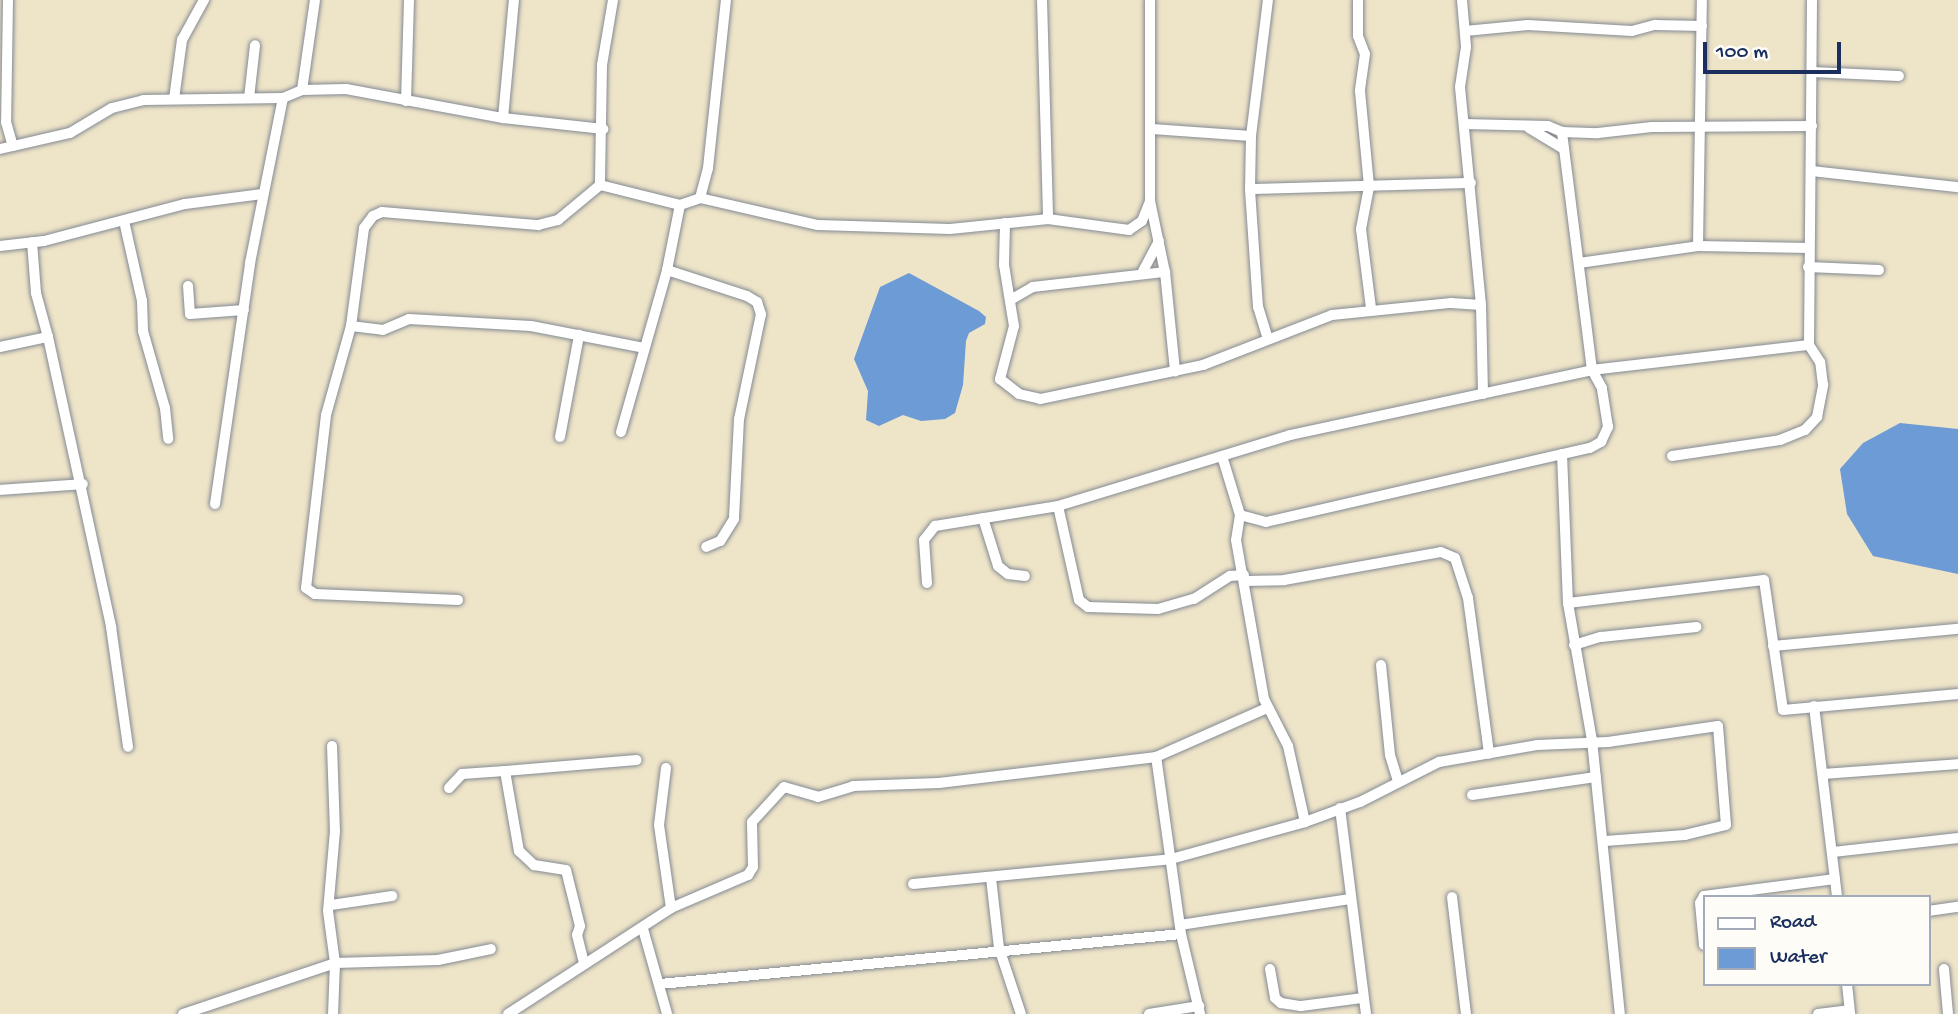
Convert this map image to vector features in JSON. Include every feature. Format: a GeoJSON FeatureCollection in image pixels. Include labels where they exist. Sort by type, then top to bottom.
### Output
{"type":"FeatureCollection","features":[{"type":"Feature","properties":{"kind":"street"},"geometry":{"type":"LineString","coordinates":[[8,0],[6,122],[13,146]]}},
{"type":"Feature","properties":{"kind":"street"},"geometry":{"type":"LineString","coordinates":[[174,99],[182,40],[204,0]]}},
{"type":"Feature","properties":{"kind":"street"},"geometry":{"type":"LineString","coordinates":[[302,90],[315,0]]}},
{"type":"Feature","properties":{"kind":"street"},"geometry":{"type":"LineString","coordinates":[[406,101],[409,0]]}},
{"type":"Feature","properties":{"kind":"street"},"geometry":{"type":"LineString","coordinates":[[502,118],[513,0]]}},
{"type":"Feature","properties":{"kind":"street"},"geometry":{"type":"LineString","coordinates":[[458,600],[315,594],[306,588],[326,415],[351,326],[365,228],[373,216],[382,212],[538,225],[558,220],[600,186],[602,65],[613,0]]}},
{"type":"Feature","properties":{"kind":"street"},"geometry":{"type":"LineString","coordinates":[[700,198],[708,169],[726,0]]}},
{"type":"Feature","properties":{"kind":"street"},"geometry":{"type":"LineString","coordinates":[[1042,0],[1048,219]]}},
{"type":"Feature","properties":{"kind":"street"},"geometry":{"type":"LineString","coordinates":[[1150,0],[1150,201],[1165,272],[1175,371]]}},
{"type":"Feature","properties":{"kind":"street"},"geometry":{"type":"LineString","coordinates":[[1267,337],[1258,307],[1250,189],[1251,136],[1268,0]]}},
{"type":"Feature","properties":{"kind":"street"},"geometry":{"type":"LineString","coordinates":[[1358,0],[1358,36],[1365,54],[1360,91],[1369,187],[1361,229],[1371,308]]}},
{"type":"Feature","properties":{"kind":"street"},"geometry":{"type":"LineString","coordinates":[[1462,0],[1465,31],[1460,87],[1481,305],[1483,394]]}},
{"type":"Feature","properties":{"kind":"street"},"geometry":{"type":"LineString","coordinates":[[1698,246],[1702,0]]}},
{"type":"Feature","properties":{"kind":"street"},"geometry":{"type":"LineString","coordinates":[[1672,456],[1780,440],[1805,430],[1817,417],[1824,385],[1820,362],[1809,345],[1812,0]]}},
{"type":"Feature","properties":{"kind":"street"},"geometry":{"type":"LineString","coordinates":[[1465,31],[1528,25],[1632,31],[1655,24],[1702,26]]}},
{"type":"Feature","properties":{"kind":"street"},"geometry":{"type":"LineString","coordinates":[[249,98],[255,45]]}},
{"type":"Feature","properties":{"kind":"street"},"geometry":{"type":"LineString","coordinates":[[1812,72],[1899,76]]}},
{"type":"Feature","properties":{"kind":"street"},"geometry":{"type":"LineString","coordinates":[[0,149],[86,127],[112,107],[174,99],[284,98],[302,90],[346,89],[502,118],[603,129]]}},
{"type":"Feature","properties":{"kind":"street"},"geometry":{"type":"LineString","coordinates":[[215,504],[262,194],[284,98]]}},
{"type":"Feature","properties":{"kind":"street"},"geometry":{"type":"LineString","coordinates":[[1464,124],[1529,128],[1548,126],[1562,132],[1652,127],[1700,130],[1812,126]]}},
{"type":"Feature","properties":{"kind":"street"},"geometry":{"type":"LineString","coordinates":[[1529,128],[1564,149]]}},
{"type":"Feature","properties":{"kind":"street"},"geometry":{"type":"LineString","coordinates":[[1152,129],[1251,136]]}},
{"type":"Feature","properties":{"kind":"street"},"geometry":{"type":"LineString","coordinates":[[1240,515],[1266,522],[1590,448],[1607,434],[1605,399],[1592,370],[1562,132]]}},
{"type":"Feature","properties":{"kind":"street"},"geometry":{"type":"LineString","coordinates":[[1812,171],[1958,187]]}},
{"type":"Feature","properties":{"kind":"street"},"geometry":{"type":"LineString","coordinates":[[1250,189],[1471,183]]}},
{"type":"Feature","properties":{"kind":"street"},"geometry":{"type":"LineString","coordinates":[[600,186],[680,205],[700,198],[818,225],[950,229],[1048,219],[1129,230],[1142,221],[1150,201]]}},
{"type":"Feature","properties":{"kind":"street"},"geometry":{"type":"LineString","coordinates":[[0,246],[33,242],[186,204],[262,194]]}},
{"type":"Feature","properties":{"kind":"street"},"geometry":{"type":"LineString","coordinates":[[621,432],[667,270],[680,205]]}},
{"type":"Feature","properties":{"kind":"street"},"geometry":{"type":"LineString","coordinates":[[124,221],[142,301],[143,331],[165,408],[168,439]]}},
{"type":"Feature","properties":{"kind":"street"},"geometry":{"type":"LineString","coordinates":[[1005,223],[1004,265],[1012,299],[1012,342],[999,374],[1002,384],[1019,394],[1050,398],[1175,371],[1230,356],[1267,337],[1332,315],[1371,308],[1481,305]]}},
{"type":"Feature","properties":{"kind":"street"},"geometry":{"type":"LineString","coordinates":[[33,242],[36,293],[83,484],[111,627],[128,747]]}},
{"type":"Feature","properties":{"kind":"street"},"geometry":{"type":"LineString","coordinates":[[1143,271],[1159,242]]}},
{"type":"Feature","properties":{"kind":"street"},"geometry":{"type":"LineString","coordinates":[[1579,263],[1698,246],[1809,248]]}},
{"type":"Feature","properties":{"kind":"street"},"geometry":{"type":"LineString","coordinates":[[1808,267],[1879,270]]}},
{"type":"Feature","properties":{"kind":"street"},"geometry":{"type":"LineString","coordinates":[[667,270],[747,296],[757,302],[761,314],[739,419],[734,519],[720,541],[706,547]]}},
{"type":"Feature","properties":{"kind":"street"},"geometry":{"type":"LineString","coordinates":[[1012,299],[1033,288],[1143,271],[1165,272]]}},
{"type":"Feature","properties":{"kind":"street"},"geometry":{"type":"LineString","coordinates":[[188,286],[190,314],[244,310]]}},
{"type":"Feature","properties":{"kind":"street"},"geometry":{"type":"LineString","coordinates":[[351,326],[383,330],[409,319],[531,326],[644,348]]}},
{"type":"Feature","properties":{"kind":"street"},"geometry":{"type":"LineString","coordinates":[[560,437],[579,335]]}},
{"type":"Feature","properties":{"kind":"street"},"geometry":{"type":"LineString","coordinates":[[0,347],[48,337]]}},
{"type":"Feature","properties":{"kind":"street"},"geometry":{"type":"LineString","coordinates":[[927,583],[924,540],[929,529],[1058,506],[1305,431],[1592,370],[1809,345]]}},
{"type":"Feature","properties":{"kind":"street"},"geometry":{"type":"LineString","coordinates":[[1562,454],[1568,603],[1592,740],[1605,841],[1620,1014]]}},
{"type":"Feature","properties":{"kind":"street"},"geometry":{"type":"LineString","coordinates":[[1222,456],[1240,515],[1236,540],[1245,578],[1266,708],[1289,746],[1305,822]]}},
{"type":"Feature","properties":{"kind":"street"},"geometry":{"type":"LineString","coordinates":[[0,490],[83,484]]}},
{"type":"Feature","properties":{"kind":"street"},"geometry":{"type":"LineString","coordinates":[[1058,506],[1079,600],[1087,607],[1158,609],[1194,599],[1230,576],[1284,580],[1441,552],[1455,558],[1468,597],[1489,754]]}},
{"type":"Feature","properties":{"kind":"street"},"geometry":{"type":"LineString","coordinates":[[983,518],[998,566],[1009,574],[1026,576]]}},
{"type":"Feature","properties":{"kind":"street"},"geometry":{"type":"LineString","coordinates":[[1568,603],[1764,580],[1780,706],[1786,710],[1958,694]]}},
{"type":"Feature","properties":{"kind":"street"},"geometry":{"type":"LineString","coordinates":[[1574,645],[1601,637],[1696,627]]}},
{"type":"Feature","properties":{"kind":"street"},"geometry":{"type":"LineString","coordinates":[[1773,646],[1958,629]]}},
{"type":"Feature","properties":{"kind":"street"},"geometry":{"type":"LineString","coordinates":[[1381,665],[1390,755],[1398,781]]}},
{"type":"Feature","properties":{"kind":"street"},"geometry":{"type":"LineString","coordinates":[[1814,706],[1837,895]]}},
{"type":"Feature","properties":{"kind":"street"},"geometry":{"type":"LineString","coordinates":[[508,1014],[643,929],[671,908],[751,871],[752,822],[784,787],[818,797],[853,786],[939,783],[1156,757],[1266,708]]}},
{"type":"Feature","properties":{"kind":"street"},"geometry":{"type":"LineString","coordinates":[[913,884],[1171,859],[1305,822],[1398,781],[1422,767],[1489,754],[1592,740],[1608,742],[1715,725],[1718,728],[1727,821],[1723,827],[1605,841]]}},
{"type":"Feature","properties":{"kind":"street"},"geometry":{"type":"LineString","coordinates":[[332,746],[331,905],[335,963],[333,1014]]}},
{"type":"Feature","properties":{"kind":"street"},"geometry":{"type":"LineString","coordinates":[[1149,1014],[1200,1010],[1180,929],[1156,757]]}},
{"type":"Feature","properties":{"kind":"street"},"geometry":{"type":"LineString","coordinates":[[449,788],[462,774],[637,760]]}},
{"type":"Feature","properties":{"kind":"street"},"geometry":{"type":"LineString","coordinates":[[1823,774],[1958,764]]}},
{"type":"Feature","properties":{"kind":"street"},"geometry":{"type":"LineString","coordinates":[[666,768],[659,825],[671,908]]}},
{"type":"Feature","properties":{"kind":"street"},"geometry":{"type":"LineString","coordinates":[[505,771],[519,851],[534,865],[566,870],[580,926],[577,935],[584,964]]}},
{"type":"Feature","properties":{"kind":"street"},"geometry":{"type":"LineString","coordinates":[[1472,795],[1596,777]]}},
{"type":"Feature","properties":{"kind":"street"},"geometry":{"type":"LineString","coordinates":[[1340,808],[1366,1014]]}},
{"type":"Feature","properties":{"kind":"street"},"geometry":{"type":"LineString","coordinates":[[1833,852],[1958,838]]}},
{"type":"Feature","properties":{"kind":"street"},"geometry":{"type":"LineString","coordinates":[[991,878],[999,948],[1021,1014]]}},
{"type":"Feature","properties":{"kind":"street"},"geometry":{"type":"LineString","coordinates":[[1712,895],[1835,879]]}},
{"type":"Feature","properties":{"kind":"street"},"geometry":{"type":"LineString","coordinates":[[331,905],[392,896]]}},
{"type":"Feature","properties":{"kind":"street"},"geometry":{"type":"LineString","coordinates":[[1452,897],[1466,1014]]}},
{"type":"Feature","properties":{"kind":"street"},"geometry":{"type":"LineString","coordinates":[[660,984],[1180,929],[1350,899]]}},
{"type":"Feature","properties":{"kind":"street"},"geometry":{"type":"LineString","coordinates":[[1702,900],[1702,924]]}},
{"type":"Feature","properties":{"kind":"street"},"geometry":{"type":"LineString","coordinates":[[1930,911],[1958,907]]}},
{"type":"Feature","properties":{"kind":"street"},"geometry":{"type":"LineString","coordinates":[[643,929],[667,1014]]}},
{"type":"Feature","properties":{"kind":"street"},"geometry":{"type":"LineString","coordinates":[[183,1014],[335,963],[438,960],[491,949]]}},
{"type":"Feature","properties":{"kind":"street"},"geometry":{"type":"LineString","coordinates":[[1944,969],[1948,1014]]}},
{"type":"Feature","properties":{"kind":"street"},"geometry":{"type":"LineString","coordinates":[[1270,970],[1275,998],[1281,1003],[1301,1006],[1363,998]]}},
{"type":"Feature","properties":{"kind":"street"},"geometry":{"type":"LineString","coordinates":[[1818,1014],[1850,1012],[1847,986]]}},
{"type":"Feature","properties":{"kind":"water"},"geometry":{"type":"Polygon","coordinates":[[[909,273],[979,311],[986,317],[985,324],[969,333],[966,341],[963,385],[955,413],[945,419],[921,421],[903,415],[879,426],[866,420],[868,391],[854,359],[880,287],[909,273]]]}},
{"type":"Feature","properties":{"kind":"water"},"geometry":{"type":"Polygon","coordinates":[[[1900,423],[1958,429],[1958,574],[1873,556],[1847,514],[1840,469],[1863,443],[1900,423]]]}}]}
